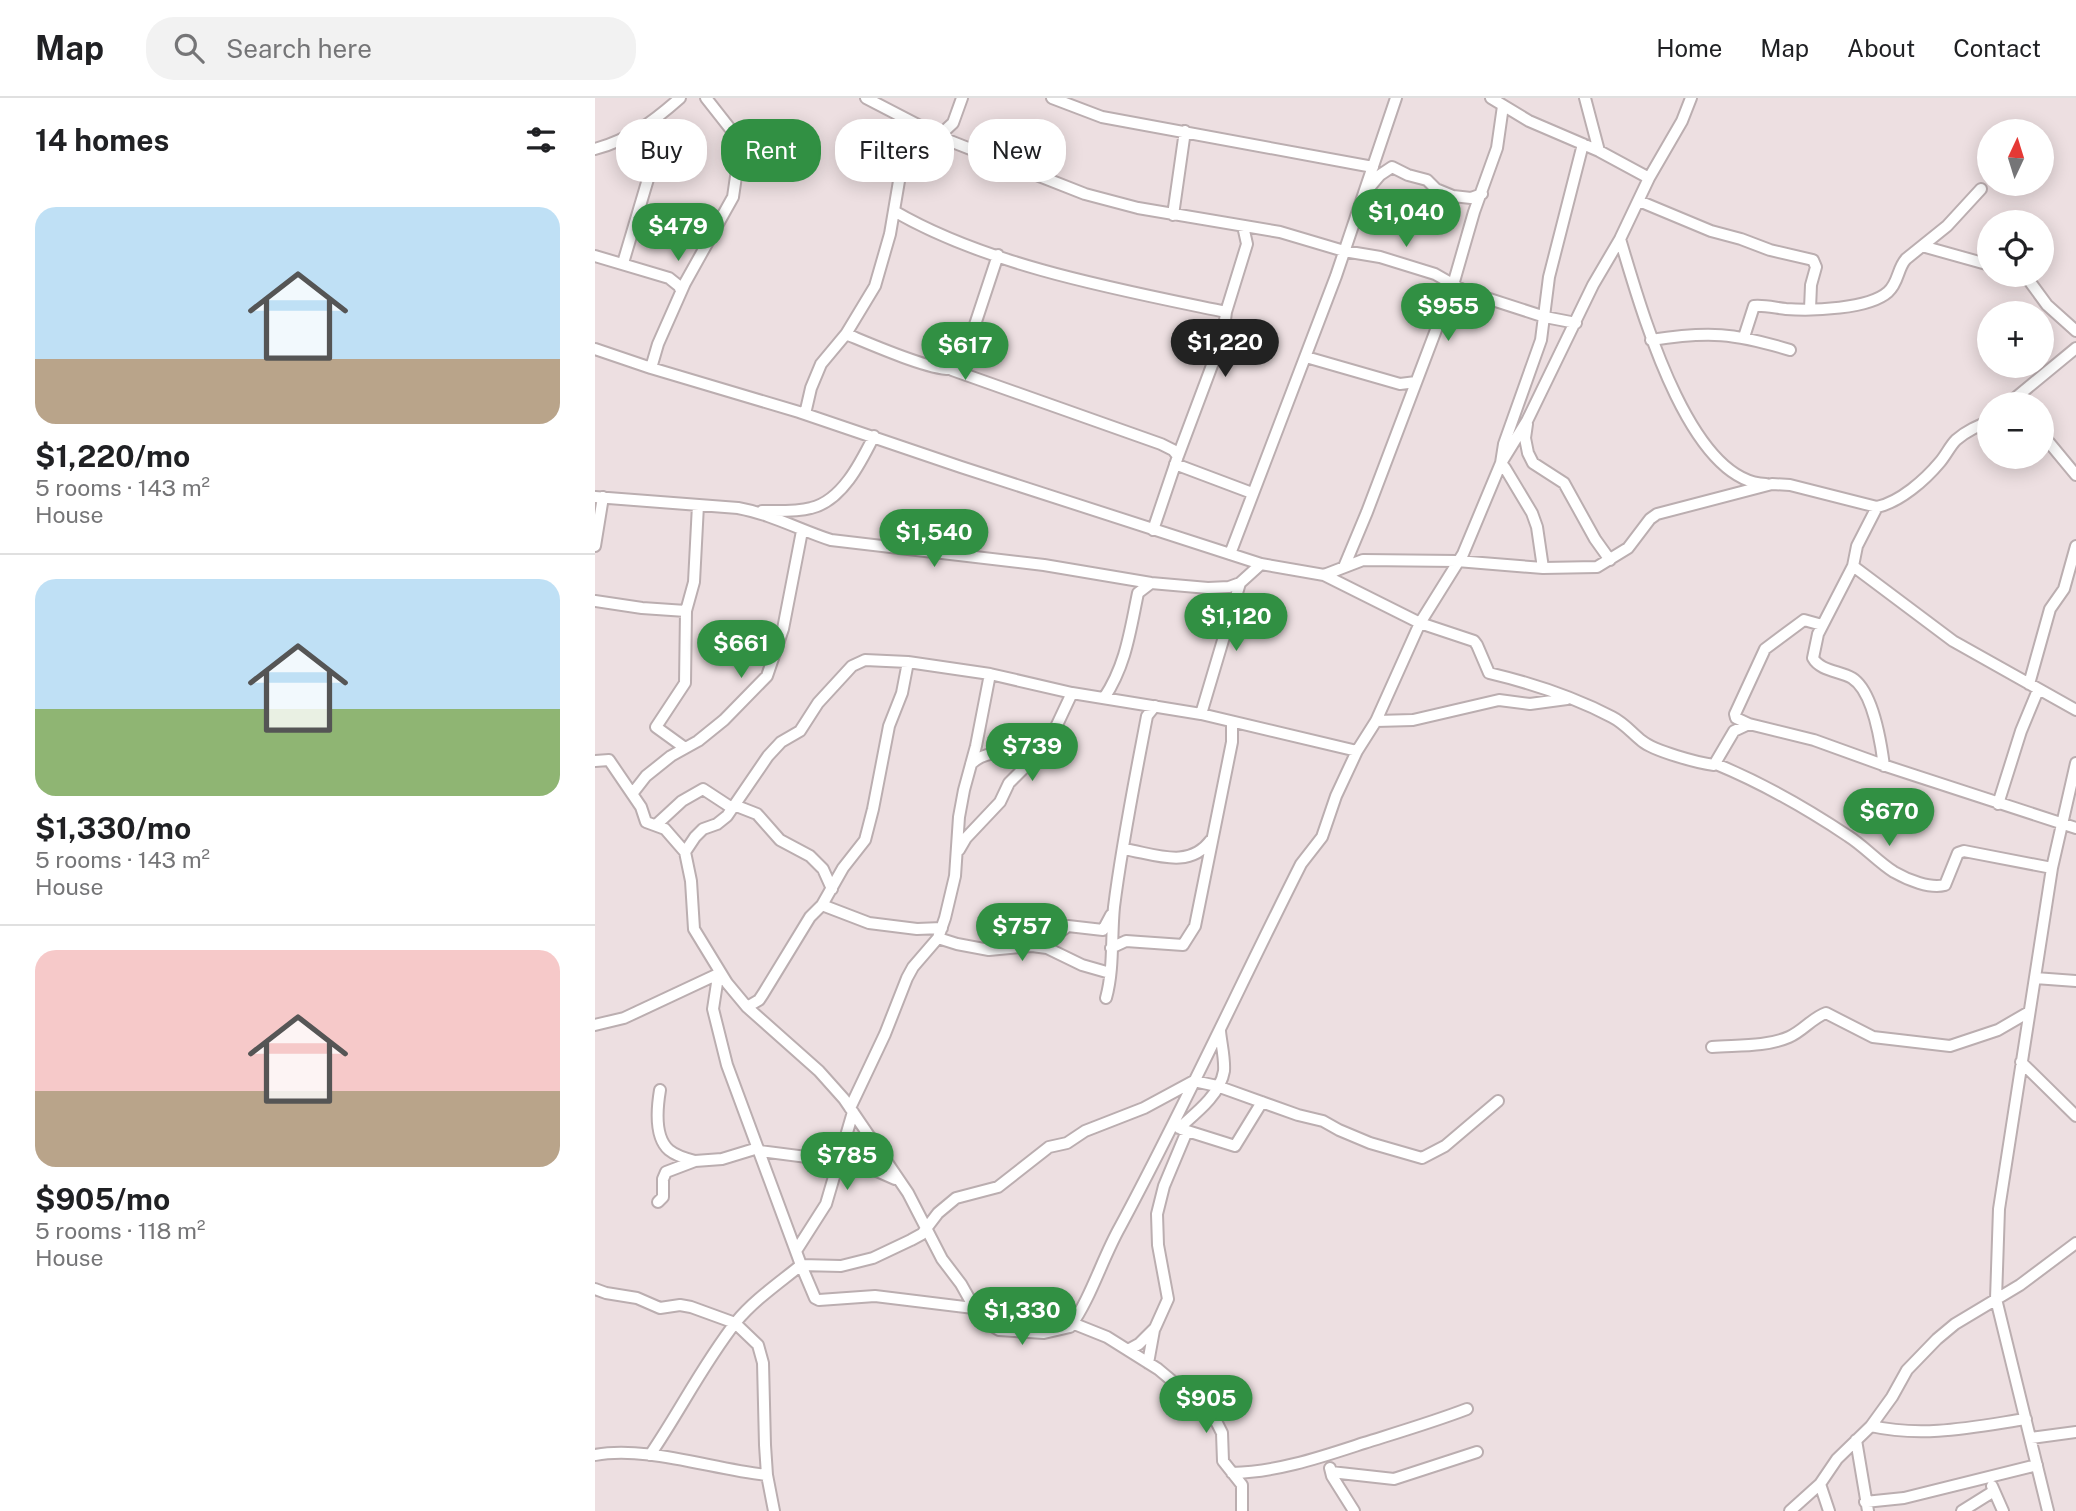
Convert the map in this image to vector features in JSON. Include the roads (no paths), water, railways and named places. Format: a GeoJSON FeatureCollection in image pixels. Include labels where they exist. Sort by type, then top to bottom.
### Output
{"type":"FeatureCollection","features":[{"type":"Feature","properties":{"kind":"street"},"geometry":{"type":"LineString","coordinates":[[656,119],[680,98]]}},
{"type":"Feature","properties":{"kind":"street"},"geometry":{"type":"LineString","coordinates":[[650,368],[681,291],[733,197],[740,149],[732,131],[706,98]]}},
{"type":"Feature","properties":{"kind":"street"},"geometry":{"type":"LineString","coordinates":[[866,98],[904,119]]}},
{"type":"Feature","properties":{"kind":"street"},"geometry":{"type":"LineString","coordinates":[[954,120],[962,98]]}},
{"type":"Feature","properties":{"kind":"street"},"geometry":{"type":"LineString","coordinates":[[1052,98],[1103,117],[1373,167]]}},
{"type":"Feature","properties":{"kind":"street"},"geometry":{"type":"LineString","coordinates":[[1490,98],[1529,121],[1599,151],[1649,178]]}},
{"type":"Feature","properties":{"kind":"street"},"geometry":{"type":"LineString","coordinates":[[1585,98],[1599,151]]}},
{"type":"Feature","properties":{"kind":"street"},"geometry":{"type":"LineString","coordinates":[[1148,1363],[1155,1328],[1166,1306],[1168,1294],[1158,1244],[1157,1214],[1194,1081],[1301,864],[1322,836],[1336,796],[1357,751],[1376,721],[1420,623],[1463,554],[1501,463],[1527,421],[1593,285],[1682,121],[1691,98]]}},
{"type":"Feature","properties":{"kind":"street"},"geometry":{"type":"LineString","coordinates":[[1230,554],[1366,192],[1392,99]]}},
{"type":"Feature","properties":{"kind":"street"},"geometry":{"type":"LineString","coordinates":[[1344,567],[1453,285],[1497,148],[1503,106]]}},
{"type":"Feature","properties":{"kind":"street"},"geometry":{"type":"LineString","coordinates":[[1173,215],[1185,131]]}},
{"type":"Feature","properties":{"kind":"street"},"geometry":{"type":"LineString","coordinates":[[595,149],[616,142]]}},
{"type":"Feature","properties":{"kind":"street"},"geometry":{"type":"LineString","coordinates":[[954,142],[1085,194],[1137,208],[1299,237],[1344,251],[1380,257],[1435,274],[1477,295],[1545,317],[1576,323]]}},
{"type":"Feature","properties":{"kind":"street"},"geometry":{"type":"LineString","coordinates":[[1543,568],[1537,527],[1532,513],[1501,463],[1504,444],[1541,340],[1549,277],[1583,144]]}},
{"type":"Feature","properties":{"kind":"street"},"geometry":{"type":"LineString","coordinates":[[1366,192],[1380,175],[1392,167],[1427,180],[1436,189],[1453,197],[1471,198],[1482,194]]}},
{"type":"Feature","properties":{"kind":"street"},"geometry":{"type":"LineString","coordinates":[[623,263],[647,182]]}},
{"type":"Feature","properties":{"kind":"street"},"geometry":{"type":"LineString","coordinates":[[805,414],[821,364],[846,334],[875,286],[890,234],[899,182]]}},
{"type":"Feature","properties":{"kind":"street"},"geometry":{"type":"LineString","coordinates":[[1744,337],[1753,306],[1810,309],[1847,306],[1877,299],[1894,285],[1901,264],[1906,258],[1947,226],[1977,193]]}},
{"type":"Feature","properties":{"kind":"street"},"geometry":{"type":"LineString","coordinates":[[1639,201],[1711,231],[1770,250],[1813,260],[1816,267],[1811,285],[1810,309]]}},
{"type":"Feature","properties":{"kind":"street"},"geometry":{"type":"LineString","coordinates":[[894,211],[965,244],[998,255],[1069,276],[1226,312]]}},
{"type":"Feature","properties":{"kind":"street"},"geometry":{"type":"LineString","coordinates":[[1153,530],[1176,460],[1223,336],[1226,312],[1247,244],[1243,226]]}},
{"type":"Feature","properties":{"kind":"street"},"geometry":{"type":"LineString","coordinates":[[1620,239],[1651,340],[1690,424],[1726,469],[1743,480],[1749,483],[1790,485],[1877,507],[1893,501],[1921,481],[1940,463],[1955,441],[1977,427]]}},
{"type":"Feature","properties":{"kind":"street"},"geometry":{"type":"LineString","coordinates":[[1922,246],[1977,261]]}},
{"type":"Feature","properties":{"kind":"street"},"geometry":{"type":"LineString","coordinates":[[951,370],[962,364],[998,255]]}},
{"type":"Feature","properties":{"kind":"street"},"geometry":{"type":"LineString","coordinates":[[595,256],[669,278],[681,279],[690,273]]}},
{"type":"Feature","properties":{"kind":"street"},"geometry":{"type":"LineString","coordinates":[[669,278],[681,291]]}},
{"type":"Feature","properties":{"kind":"street"},"geometry":{"type":"LineString","coordinates":[[2034,287],[2047,305],[2076,331]]}},
{"type":"Feature","properties":{"kind":"street"},"geometry":{"type":"LineString","coordinates":[[1651,340],[1708,333],[1744,337],[1790,350]]}},
{"type":"Feature","properties":{"kind":"street"},"geometry":{"type":"LineString","coordinates":[[846,334],[1169,447],[1176,460],[1252,493]]}},
{"type":"Feature","properties":{"kind":"street"},"geometry":{"type":"LineString","coordinates":[[2026,392],[2076,348]]}},
{"type":"Feature","properties":{"kind":"street"},"geometry":{"type":"LineString","coordinates":[[595,349],[874,436],[1261,564],[1324,575],[1420,623],[1473,641],[1489,673],[1536,686],[1614,718],[1648,745],[1711,765],[1716,764],[1761,783],[1848,835],[1894,872],[1925,884],[1945,885],[1958,853],[1963,851],[2052,867]]}},
{"type":"Feature","properties":{"kind":"street"},"geometry":{"type":"LineString","coordinates":[[1306,357],[1400,384],[1416,382]]}},
{"type":"Feature","properties":{"kind":"street"},"geometry":{"type":"LineString","coordinates":[[1527,421],[1525,438],[1528,453],[1534,463],[1565,483],[1595,539],[1610,560]]}},
{"type":"Feature","properties":{"kind":"street"},"geometry":{"type":"LineString","coordinates":[[595,546],[600,518],[598,500],[757,511],[809,509],[826,503],[851,476],[874,436]]}},
{"type":"Feature","properties":{"kind":"street"},"geometry":{"type":"LineString","coordinates":[[2054,448],[2076,475]]}},
{"type":"Feature","properties":{"kind":"street"},"geometry":{"type":"LineString","coordinates":[[1324,575],[1363,560],[1457,561],[1543,568],[1597,566],[1628,548],[1657,514],[1772,484]]}},
{"type":"Feature","properties":{"kind":"street"},"geometry":{"type":"LineString","coordinates":[[685,748],[656,727],[685,683],[686,611],[694,582],[698,505]]}},
{"type":"Feature","properties":{"kind":"street"},"geometry":{"type":"LineString","coordinates":[[1877,507],[1857,546],[1853,566],[1815,641],[1815,662],[1852,678],[1861,687],[1874,718],[1884,766]]}},
{"type":"Feature","properties":{"kind":"street"},"geometry":{"type":"LineString","coordinates":[[757,511],[802,531],[831,540],[1044,565],[1151,583],[1208,589],[1240,583],[1261,564]]}},
{"type":"Feature","properties":{"kind":"street"},"geometry":{"type":"LineString","coordinates":[[632,794],[646,776],[724,720],[770,670],[783,629],[802,531]]}},
{"type":"Feature","properties":{"kind":"street"},"geometry":{"type":"LineString","coordinates":[[1998,804],[2033,687],[2050,609],[2064,589],[2076,546]]}},
{"type":"Feature","properties":{"kind":"street"},"geometry":{"type":"LineString","coordinates":[[1853,566],[1953,640],[2076,710]]}},
{"type":"Feature","properties":{"kind":"street"},"geometry":{"type":"LineString","coordinates":[[1104,698],[1120,671],[1138,593],[1151,583]]}},
{"type":"Feature","properties":{"kind":"street"},"geometry":{"type":"LineString","coordinates":[[1201,714],[1240,583]]}},
{"type":"Feature","properties":{"kind":"street"},"geometry":{"type":"LineString","coordinates":[[595,601],[686,611]]}},
{"type":"Feature","properties":{"kind":"street"},"geometry":{"type":"LineString","coordinates":[[1822,625],[1804,620],[1765,649],[1735,714],[1736,718],[1749,724],[1814,740],[1884,766],[2076,828]]}},
{"type":"Feature","properties":{"kind":"street"},"geometry":{"type":"LineString","coordinates":[[685,852],[703,829],[717,824],[733,807],[768,756],[781,742],[800,731],[818,703],[852,666],[865,660],[908,662],[990,674],[1072,693],[1201,714],[1357,751]]}},
{"type":"Feature","properties":{"kind":"street"},"geometry":{"type":"LineString","coordinates":[[751,1010],[810,917],[822,905],[843,868],[865,840],[889,726],[902,693],[908,662]]}},
{"type":"Feature","properties":{"kind":"street"},"geometry":{"type":"LineString","coordinates":[[796,1251],[826,1204],[851,1110],[907,978],[940,933],[955,876],[959,817],[990,674]]}},
{"type":"Feature","properties":{"kind":"street"},"geometry":{"type":"LineString","coordinates":[[1113,685],[1124,701]]}},
{"type":"Feature","properties":{"kind":"street"},"geometry":{"type":"LineString","coordinates":[[957,852],[966,838],[1000,802],[1009,783],[1048,744],[1072,693]]}},
{"type":"Feature","properties":{"kind":"street"},"geometry":{"type":"LineString","coordinates":[[1376,721],[1413,719],[1499,700],[1530,704],[1569,699]]}},
{"type":"Feature","properties":{"kind":"street"},"geometry":{"type":"LineString","coordinates":[[1142,704],[1147,716]]}},
{"type":"Feature","properties":{"kind":"street"},"geometry":{"type":"LineString","coordinates":[[1106,998],[1110,985],[1114,909],[1124,849],[1147,716],[1155,706]]}},
{"type":"Feature","properties":{"kind":"street"},"geometry":{"type":"LineString","coordinates":[[1111,948],[1126,941],[1180,945],[1186,943],[1195,926],[1233,742],[1232,722]]}},
{"type":"Feature","properties":{"kind":"street"},"geometry":{"type":"LineString","coordinates":[[1716,764],[1734,731],[1749,724]]}},
{"type":"Feature","properties":{"kind":"street"},"geometry":{"type":"LineString","coordinates":[[971,764],[988,755],[1041,752]]}},
{"type":"Feature","properties":{"kind":"street"},"geometry":{"type":"LineString","coordinates":[[595,761],[609,760],[641,807],[646,822],[656,825],[673,837],[685,852],[691,881],[694,929],[718,972],[751,1010],[819,1071],[851,1110],[908,1193],[926,1230],[975,1308],[989,1324],[999,1330],[1051,1332],[1070,1327],[1109,1246],[1179,1128],[1202,1109],[1217,1086],[1224,1070],[1220,1028]]}},
{"type":"Feature","properties":{"kind":"street"},"geometry":{"type":"LineString","coordinates":[[2049,1511],[1996,1299],[1999,1209],[2052,867],[2076,763]]}},
{"type":"Feature","properties":{"kind":"street"},"geometry":{"type":"LineString","coordinates":[[656,825],[682,801],[703,789],[733,807],[757,814],[780,840],[810,856],[823,869],[832,889]]}},
{"type":"Feature","properties":{"kind":"street"},"geometry":{"type":"LineString","coordinates":[[673,837],[695,837]]}},
{"type":"Feature","properties":{"kind":"street"},"geometry":{"type":"LineString","coordinates":[[1124,849],[1185,858],[1199,853],[1213,837]]}},
{"type":"Feature","properties":{"kind":"street"},"geometry":{"type":"LineString","coordinates":[[822,905],[869,923],[940,933],[989,950],[1040,947],[1053,949],[1082,965],[1110,973]]}},
{"type":"Feature","properties":{"kind":"street"},"geometry":{"type":"LineString","coordinates":[[1040,947],[1068,926],[1103,930],[1114,909]]}},
{"type":"Feature","properties":{"kind":"street"},"geometry":{"type":"LineString","coordinates":[[595,1026],[624,1018],[718,972]]}},
{"type":"Feature","properties":{"kind":"street"},"geometry":{"type":"LineString","coordinates":[[718,972],[713,995],[715,1020],[727,1065],[801,1265],[817,1299],[875,1296],[1046,1317],[1072,1323],[1107,1337],[1148,1363],[1213,1415],[1221,1433],[1223,1461],[1243,1485],[1242,1511]]}},
{"type":"Feature","properties":{"kind":"street"},"geometry":{"type":"LineString","coordinates":[[2035,978],[2076,982]]}},
{"type":"Feature","properties":{"kind":"street"},"geometry":{"type":"LineString","coordinates":[[1712,1047],[1782,1039],[1826,1013],[1873,1037],[1950,1046],[1998,1030],[2029,1012]]}},
{"type":"Feature","properties":{"kind":"street"},"geometry":{"type":"LineString","coordinates":[[2021,1062],[2076,1116]]}},
{"type":"Feature","properties":{"kind":"street"},"geometry":{"type":"LineString","coordinates":[[650,1455],[690,1388],[735,1323],[754,1302],[801,1265],[834,1267],[873,1258],[926,1230],[938,1213],[957,1198],[998,1187],[1049,1147],[1067,1143],[1085,1131],[1144,1108],[1194,1081],[1323,1121],[1370,1143],[1422,1158],[1439,1150],[1498,1101]]}},
{"type":"Feature","properties":{"kind":"street"},"geometry":{"type":"LineString","coordinates":[[660,1090],[658,1122],[664,1143],[671,1151],[695,1161]]}},
{"type":"Feature","properties":{"kind":"street"},"geometry":{"type":"LineString","coordinates":[[1179,1128],[1235,1146],[1262,1102]]}},
{"type":"Feature","properties":{"kind":"street"},"geometry":{"type":"LineString","coordinates":[[658,1202],[663,1197],[664,1173],[695,1161],[722,1159],[759,1150],[868,1166],[898,1180]]}},
{"type":"Feature","properties":{"kind":"street"},"geometry":{"type":"LineString","coordinates":[[1790,1511],[1820,1484],[1837,1459],[1871,1426],[1917,1359],[1955,1324],[2041,1271],[2076,1243]]}},
{"type":"Feature","properties":{"kind":"street"},"geometry":{"type":"LineString","coordinates":[[595,1289],[636,1298],[662,1309],[680,1305],[691,1307],[735,1323],[758,1346],[762,1354],[767,1475],[774,1511]]}},
{"type":"Feature","properties":{"kind":"street"},"geometry":{"type":"LineString","coordinates":[[1128,1350],[1139,1344],[1155,1328]]}},
{"type":"Feature","properties":{"kind":"street"},"geometry":{"type":"LineString","coordinates":[[1232,1473],[1272,1470],[1410,1430],[1467,1409]]}},
{"type":"Feature","properties":{"kind":"street"},"geometry":{"type":"LineString","coordinates":[[1871,1426],[1894,1431],[1942,1432],[2026,1419]]}},
{"type":"Feature","properties":{"kind":"street"},"geometry":{"type":"LineString","coordinates":[[2031,1438],[2076,1432]]}},
{"type":"Feature","properties":{"kind":"street"},"geometry":{"type":"LineString","coordinates":[[1856,1440],[1867,1506],[2038,1465]]}},
{"type":"Feature","properties":{"kind":"street"},"geometry":{"type":"LineString","coordinates":[[595,1455],[618,1452],[650,1455],[731,1471],[767,1475]]}},
{"type":"Feature","properties":{"kind":"street"},"geometry":{"type":"LineString","coordinates":[[1331,1472],[1394,1479],[1477,1452]]}},
{"type":"Feature","properties":{"kind":"street"},"geometry":{"type":"LineString","coordinates":[[1330,1454],[1331,1472],[1354,1511]]}},
{"type":"Feature","properties":{"kind":"street"},"geometry":{"type":"LineString","coordinates":[[1987,1477],[2003,1511]]}},
{"type":"Feature","properties":{"kind":"street"},"geometry":{"type":"LineString","coordinates":[[1820,1484],[1829,1511]]}},
{"type":"Feature","properties":{"kind":"street"},"geometry":{"type":"LineString","coordinates":[[1962,1511],[1994,1491]]}}]}
